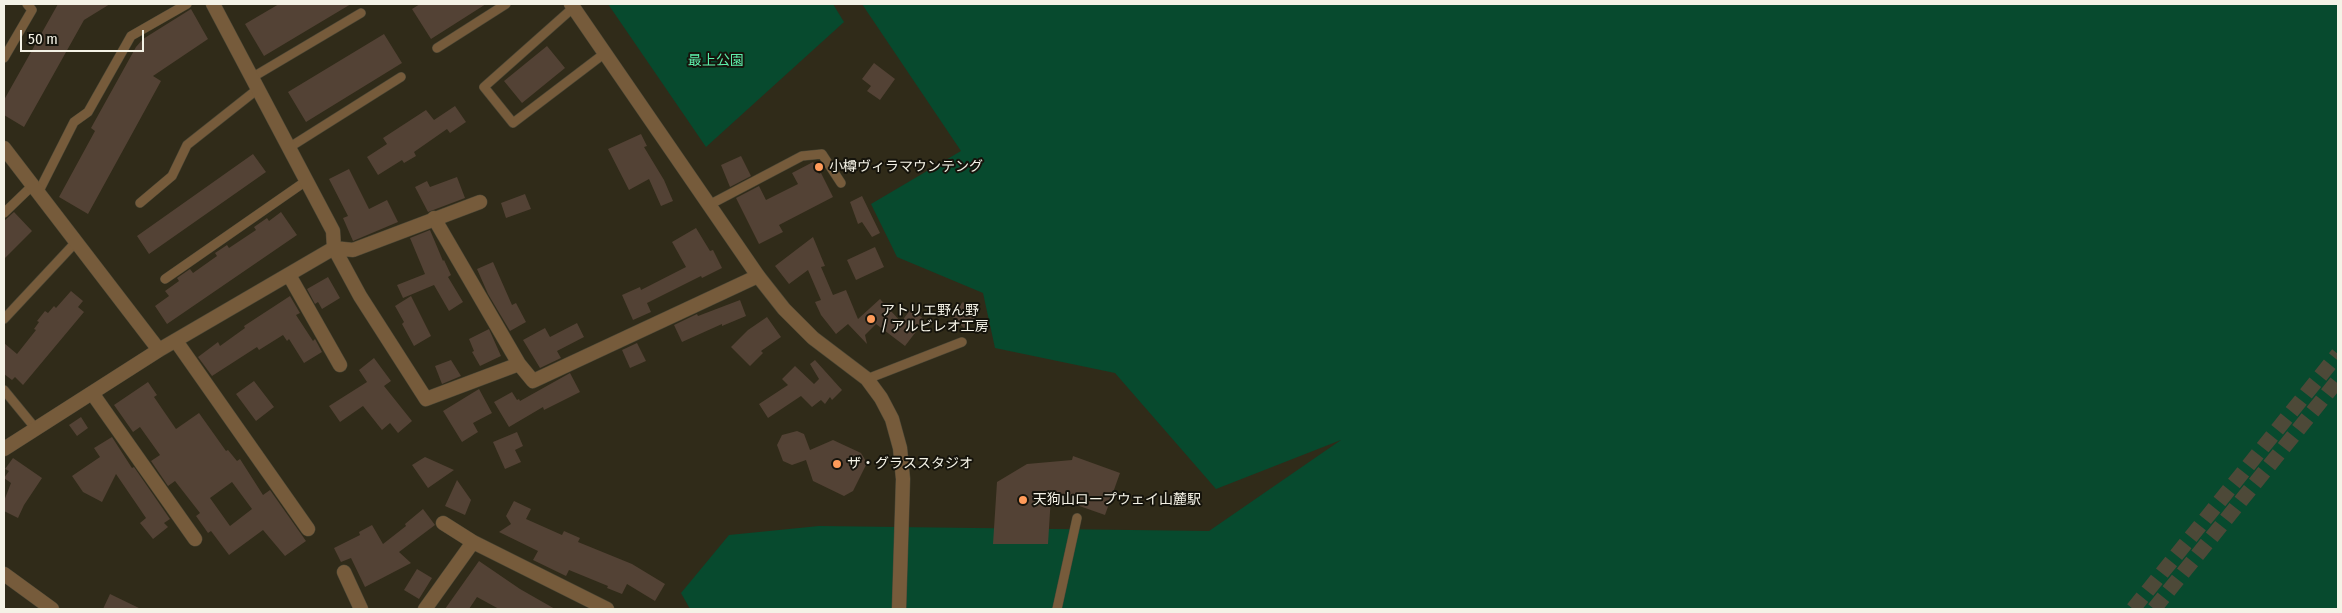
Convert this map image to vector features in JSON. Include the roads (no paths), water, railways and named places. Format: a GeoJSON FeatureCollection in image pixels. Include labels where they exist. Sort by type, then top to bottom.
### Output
{"type":"FeatureCollection","features":[{"type":"Feature","properties":{"kind":"street"},"geometry":{"type":"LineString","coordinates":[[217,5],[333,231],[334,248],[360,296],[426,399],[519,364]]}},
{"type":"Feature","properties":{"kind":"street"},"geometry":{"type":"LineString","coordinates":[[573,6],[758,276],[784,309],[813,338],[867,379],[881,398],[892,419],[900,448],[903,479],[899,609]]}},
{"type":"Feature","properties":{"kind":"street"},"geometry":{"type":"LineString","coordinates":[[4,148],[75,243],[159,350]]}},
{"type":"Feature","properties":{"kind":"street"},"geometry":{"type":"LineString","coordinates":[[4,449],[159,350],[334,248],[353,250],[480,202]]}},
{"type":"Feature","properties":{"kind":"street"},"geometry":{"type":"LineString","coordinates":[[434,218],[519,364],[533,381],[758,276]]}},
{"type":"Feature","properties":{"kind":"street"},"geometry":{"type":"LineString","coordinates":[[289,275],[340,365]]}},
{"type":"Feature","properties":{"kind":"street"},"geometry":{"type":"LineString","coordinates":[[176,341],[308,529]]}},
{"type":"Feature","properties":{"kind":"street"},"geometry":{"type":"LineString","coordinates":[[92,393],[194,539]]}},
{"type":"Feature","properties":{"kind":"street"},"geometry":{"type":"LineString","coordinates":[[443,523],[473,542],[607,609]]}},
{"type":"Feature","properties":{"kind":"street"},"geometry":{"type":"LineString","coordinates":[[425,609],[473,542]]}},
{"type":"Feature","properties":{"kind":"street"},"geometry":{"type":"LineString","coordinates":[[344,572],[361,609]]}},
{"type":"Feature","properties":{"kind":"street"},"geometry":{"type":"LineString","coordinates":[[5,578],[52,609]]}},
{"type":"Feature","properties":{"kind":"lane"},"geometry":{"type":"LineString","coordinates":[[4,58],[32,10],[27,4]]}},
{"type":"Feature","properties":{"kind":"lane"},"geometry":{"type":"LineString","coordinates":[[4,213],[35,189],[74,122],[88,112],[130,36],[187,4]]}},
{"type":"Feature","properties":{"kind":"lane"},"geometry":{"type":"LineString","coordinates":[[437,48],[506,4]]}},
{"type":"Feature","properties":{"kind":"lane"},"geometry":{"type":"LineString","coordinates":[[573,6],[484,86],[513,123],[605,53]]}},
{"type":"Feature","properties":{"kind":"lane"},"geometry":{"type":"LineString","coordinates":[[140,203],[172,176],[187,145],[256,83],[361,13]]}},
{"type":"Feature","properties":{"kind":"lane"},"geometry":{"type":"LineString","coordinates":[[290,147],[401,77]]}},
{"type":"Feature","properties":{"kind":"lane"},"geometry":{"type":"LineString","coordinates":[[709,205],[802,156],[822,154],[841,183]]}},
{"type":"Feature","properties":{"kind":"lane"},"geometry":{"type":"LineString","coordinates":[[165,279],[306,181]]}},
{"type":"Feature","properties":{"kind":"lane"},"geometry":{"type":"LineString","coordinates":[[4,319],[75,243]]}},
{"type":"Feature","properties":{"kind":"lane"},"geometry":{"type":"LineString","coordinates":[[867,379],[962,342]]}},
{"type":"Feature","properties":{"kind":"lane"},"geometry":{"type":"LineString","coordinates":[[4,390],[36,429]]}},
{"type":"Feature","properties":{"kind":"lane"},"geometry":{"type":"LineString","coordinates":[[1058,609],[1077,518]]}},
{"type":"Feature","properties":{"kind":"tunnel"},"geometry":{"type":"LineString","coordinates":[[2133,609],[2338,354]]}},
{"type":"Feature","properties":{"kind":"tunnel"},"geometry":{"type":"LineString","coordinates":[[2154,609],[2338,380]]}},
{"type":"Feature","properties":{"kind":"place","name":"小樽ヴィラマウンテング"},"geometry":{"type":"Point","coordinates":[819,167]}},
{"type":"Feature","properties":{"kind":"place","name":"アトリエ野ん野 / アルビレオ工房"},"geometry":{"type":"Point","coordinates":[871,319]}},
{"type":"Feature","properties":{"kind":"place","name":"ザ・グラススタジオ"},"geometry":{"type":"Point","coordinates":[837,464]}},
{"type":"Feature","properties":{"kind":"place","name":"天狗山ロープウェイ山麓駅"},"geometry":{"type":"Point","coordinates":[1023,500]}},
{"type":"Feature","properties":{"kind":"park label","name":"最上公園"},"geometry":{"type":"Point","coordinates":[716,61]}}]}
